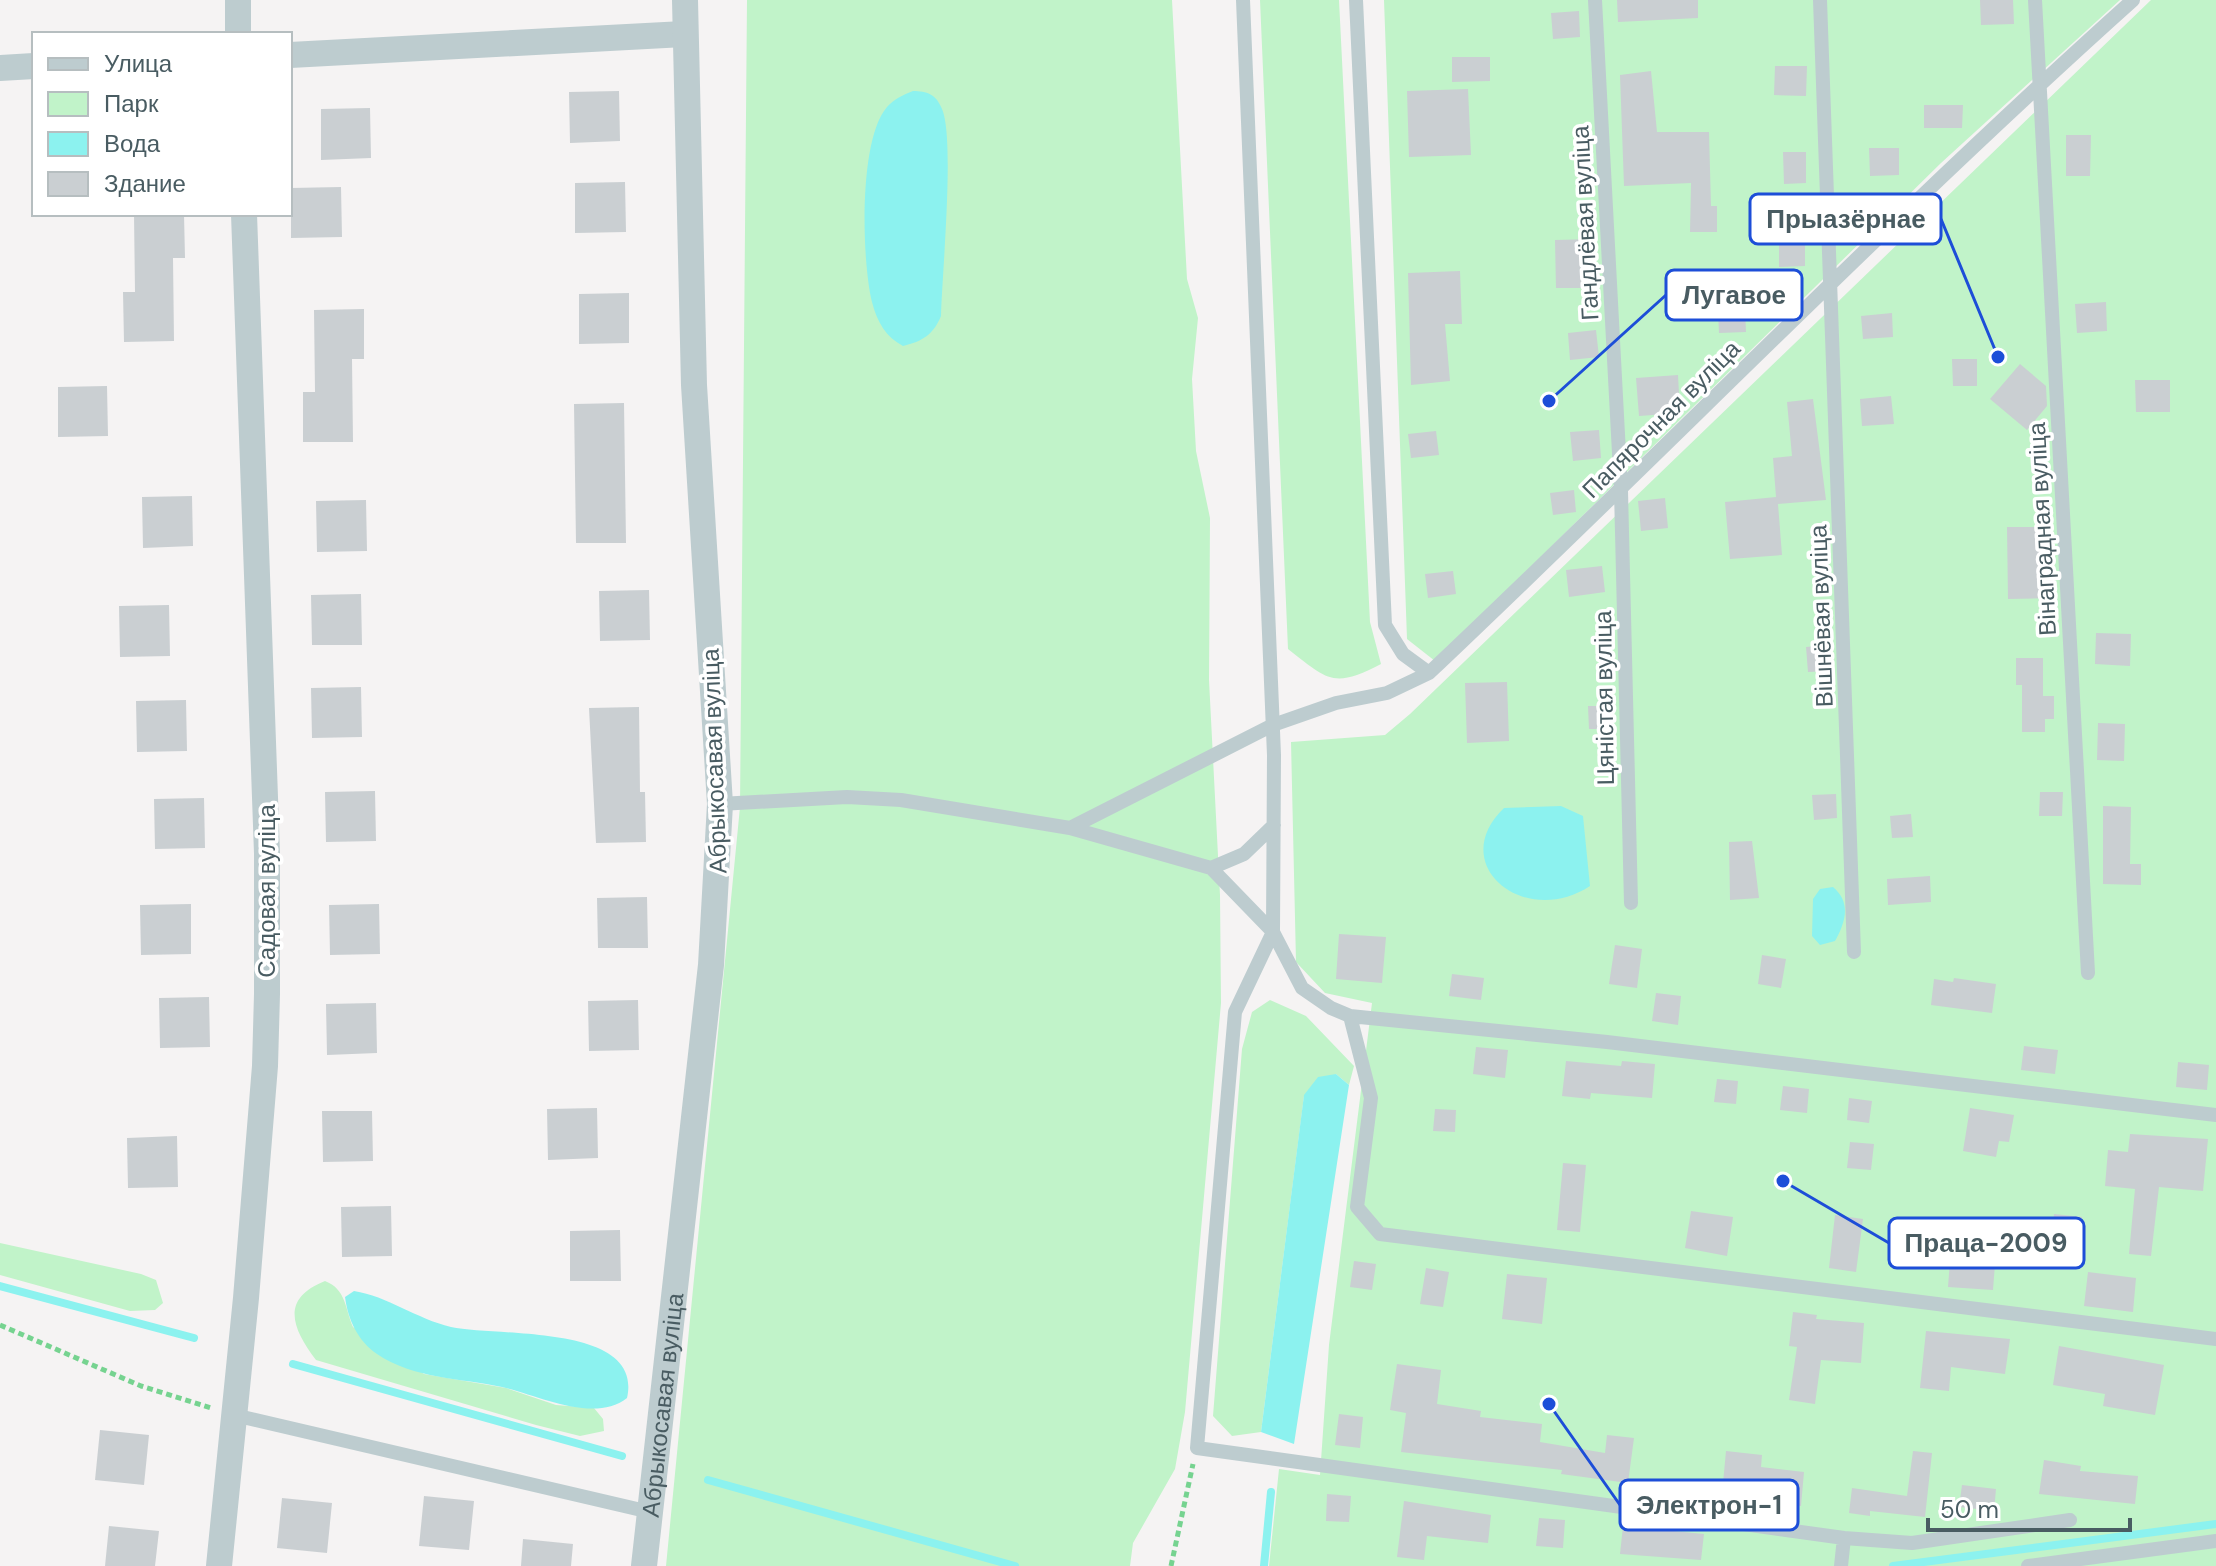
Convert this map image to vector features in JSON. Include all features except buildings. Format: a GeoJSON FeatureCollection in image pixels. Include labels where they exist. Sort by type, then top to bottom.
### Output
{"type":"FeatureCollection","features":[{"type":"Feature","properties":{"kind":"street"},"geometry":{"type":"LineString","coordinates":[[238,0],[238,32]]}},
{"type":"Feature","properties":{"kind":"street","name":"Абрыкосавая вуліца"},"geometry":{"type":"LineString","coordinates":[[644,1566],[711,965],[720,804],[694,385],[685,0]]}},
{"type":"Feature","properties":{"kind":"street"},"geometry":{"type":"LineString","coordinates":[[292,55],[684,34]]}},
{"type":"Feature","properties":{"kind":"street"},"geometry":{"type":"LineString","coordinates":[[0,68],[32,66]]}},
{"type":"Feature","properties":{"kind":"street","name":"Садовая вуліца"},"geometry":{"type":"LineString","coordinates":[[219,1566],[265,1066],[268,924],[244,216]]}},
{"type":"Feature","properties":{"kind":"lane"},"geometry":{"type":"LineString","coordinates":[[1243,0],[1273,725],[1273,932],[1235,1012],[1197,1448],[1844,1538],[1912,1543],[2070,1520]]}},
{"type":"Feature","properties":{"kind":"lane"},"geometry":{"type":"LineString","coordinates":[[1356,0],[1385,625],[1403,654],[1429,673]]}},
{"type":"Feature","properties":{"kind":"lane","name":"Гандлёвая вуліца"},"geometry":{"type":"LineString","coordinates":[[1595,0],[1621,491]]}},
{"type":"Feature","properties":{"kind":"lane","name":"Вішнёвая вуліца"},"geometry":{"type":"LineString","coordinates":[[1820,0],[1854,952]]}},
{"type":"Feature","properties":{"kind":"lane","name":"Вінаградная вуліца"},"geometry":{"type":"LineString","coordinates":[[2035,0],[2088,973]]}},
{"type":"Feature","properties":{"kind":"lane","name":"Папярочная вуліца"},"geometry":{"type":"LineString","coordinates":[[1070,828],[1273,725],[1336,703],[1387,693],[1429,673],[1621,491],[1832,279],[2133,0]]}},
{"type":"Feature","properties":{"kind":"lane","name":"Цяністая вуліца"},"geometry":{"type":"LineString","coordinates":[[1621,491],[1631,903]]}},
{"type":"Feature","properties":{"kind":"lane"},"geometry":{"type":"LineString","coordinates":[[720,804],[847,797],[901,800],[1070,828],[1211,868],[1273,932],[1302,988],[1331,1008],[1350,1016],[1607,1042],[2216,1115]]}},
{"type":"Feature","properties":{"kind":"lane"},"geometry":{"type":"LineString","coordinates":[[1211,868],[1244,854],[1274,825]]}},
{"type":"Feature","properties":{"kind":"lane"},"geometry":{"type":"LineString","coordinates":[[1350,1016],[1371,1098],[1357,1207],[1380,1234],[2216,1339]]}},
{"type":"Feature","properties":{"kind":"lane"},"geometry":{"type":"LineString","coordinates":[[234,1415],[650,1512]]}},
{"type":"Feature","properties":{"kind":"lane"},"geometry":{"type":"LineString","coordinates":[[1841,1566],[1844,1538]]}},
{"type":"Feature","properties":{"kind":"lane"},"geometry":{"type":"LineString","coordinates":[[2028,1566],[2216,1541]]}},
{"type":"Feature","properties":{"kind":"path"},"geometry":{"type":"LineString","coordinates":[[0,1325],[141,1386],[234,1415]]}},
{"type":"Feature","properties":{"kind":"path"},"geometry":{"type":"LineString","coordinates":[[1171,1566],[1197,1448]]}},
{"type":"Feature","properties":{"kind":"green space"},"geometry":{"type":"Polygon","coordinates":[[[747,0],[1172,0],[1187,279],[1198,318],[1192,379],[1196,451],[1210,518],[1209,680],[1220,895],[1221,1003],[1185,1412],[1175,1469],[1133,1543],[1130,1566],[666,1566],[740,807],[747,0]]]}},
{"type":"Feature","properties":{"kind":"green space"},"geometry":{"type":"Polygon","coordinates":[[[1260,0],[1339,0],[1370,622],[1381,664],[1352,677],[1332,678],[1322,674],[1288,649],[1260,0]]]}},
{"type":"Feature","properties":{"kind":"green space"},"geometry":{"type":"Polygon","coordinates":[[[1384,0],[2120,0],[1941,163],[1435,661],[1407,639],[1384,0]]]}},
{"type":"Feature","properties":{"kind":"green space"},"geometry":{"type":"Polygon","coordinates":[[[2151,0],[2216,0],[2216,1566],[1269,1566],[1279,1469],[1320,1475],[1329,1345],[1372,1003],[1325,993],[1296,962],[1291,742],[1385,735],[1410,714],[2151,0]]]}},
{"type":"Feature","properties":{"kind":"green space"},"geometry":{"type":"Polygon","coordinates":[[[1270,1000],[1306,1016],[1354,1066],[1349,1085],[1336,1074],[1304,1096],[1261,1432],[1232,1436],[1213,1416],[1242,1049],[1252,1012],[1270,1000]]]}},
{"type":"Feature","properties":{"kind":"green space"},"geometry":{"type":"Polygon","coordinates":[[[0,1243],[141,1274],[156,1280],[163,1303],[155,1310],[130,1311],[0,1275],[0,1243]]]}},
{"type":"Feature","properties":{"kind":"green space"},"geometry":{"type":"Polygon","coordinates":[[[325,1281],[341,1294],[353,1327],[424,1374],[506,1388],[556,1405],[594,1408],[603,1419],[604,1431],[580,1436],[316,1360],[296,1326],[296,1305],[301,1296],[325,1281]]]}},
{"type":"Feature","properties":{"kind":"water"},"geometry":{"type":"Polygon","coordinates":[[[913,91],[930,94],[942,109],[946,125],[947,208],[941,316],[926,336],[903,346],[883,328],[872,302],[866,259],[865,202],[871,146],[878,123],[890,104],[913,91]]]}},
{"type":"Feature","properties":{"kind":"water"},"geometry":{"type":"Polygon","coordinates":[[[1561,806],[1583,816],[1590,886],[1565,897],[1541,900],[1519,895],[1500,884],[1488,869],[1483,850],[1488,829],[1504,808],[1561,806]]]}},
{"type":"Feature","properties":{"kind":"water"},"geometry":{"type":"Polygon","coordinates":[[[1833,887],[1845,906],[1844,920],[1835,941],[1820,945],[1812,936],[1813,899],[1820,889],[1833,887]]]}},
{"type":"Feature","properties":{"kind":"water"},"geometry":{"type":"Polygon","coordinates":[[[1336,1074],[1349,1085],[1294,1444],[1261,1432],[1304,1095],[1318,1077],[1336,1074]]]}},
{"type":"Feature","properties":{"kind":"water"},"geometry":{"type":"Polygon","coordinates":[[[354,1291],[451,1327],[531,1334],[591,1345],[613,1357],[626,1374],[627,1398],[614,1405],[582,1408],[502,1387],[406,1368],[377,1354],[359,1336],[351,1322],[345,1297],[354,1291]]]}},
{"type":"Feature","properties":{"kind":"waterway"},"geometry":{"type":"LineString","coordinates":[[0,1286],[194,1338]]}},
{"type":"Feature","properties":{"kind":"waterway"},"geometry":{"type":"LineString","coordinates":[[293,1364],[622,1456]]}},
{"type":"Feature","properties":{"kind":"waterway"},"geometry":{"type":"LineString","coordinates":[[708,1480],[1015,1566]]}},
{"type":"Feature","properties":{"kind":"waterway"},"geometry":{"type":"LineString","coordinates":[[1264,1566],[1271,1492]]}},
{"type":"Feature","properties":{"kind":"waterway"},"geometry":{"type":"LineString","coordinates":[[1893,1566],[2216,1524]]}},
{"type":"Feature","properties":{"kind":"place","name":"Прыазёрнае"},"geometry":{"type":"Point","coordinates":[1998,357]}},
{"type":"Feature","properties":{"kind":"place","name":"Лугавое"},"geometry":{"type":"Point","coordinates":[1549,401]}},
{"type":"Feature","properties":{"kind":"place","name":"Праца-2009"},"geometry":{"type":"Point","coordinates":[1783,1181]}},
{"type":"Feature","properties":{"kind":"place","name":"Электрон-1"},"geometry":{"type":"Point","coordinates":[1549,1404]}}]}
